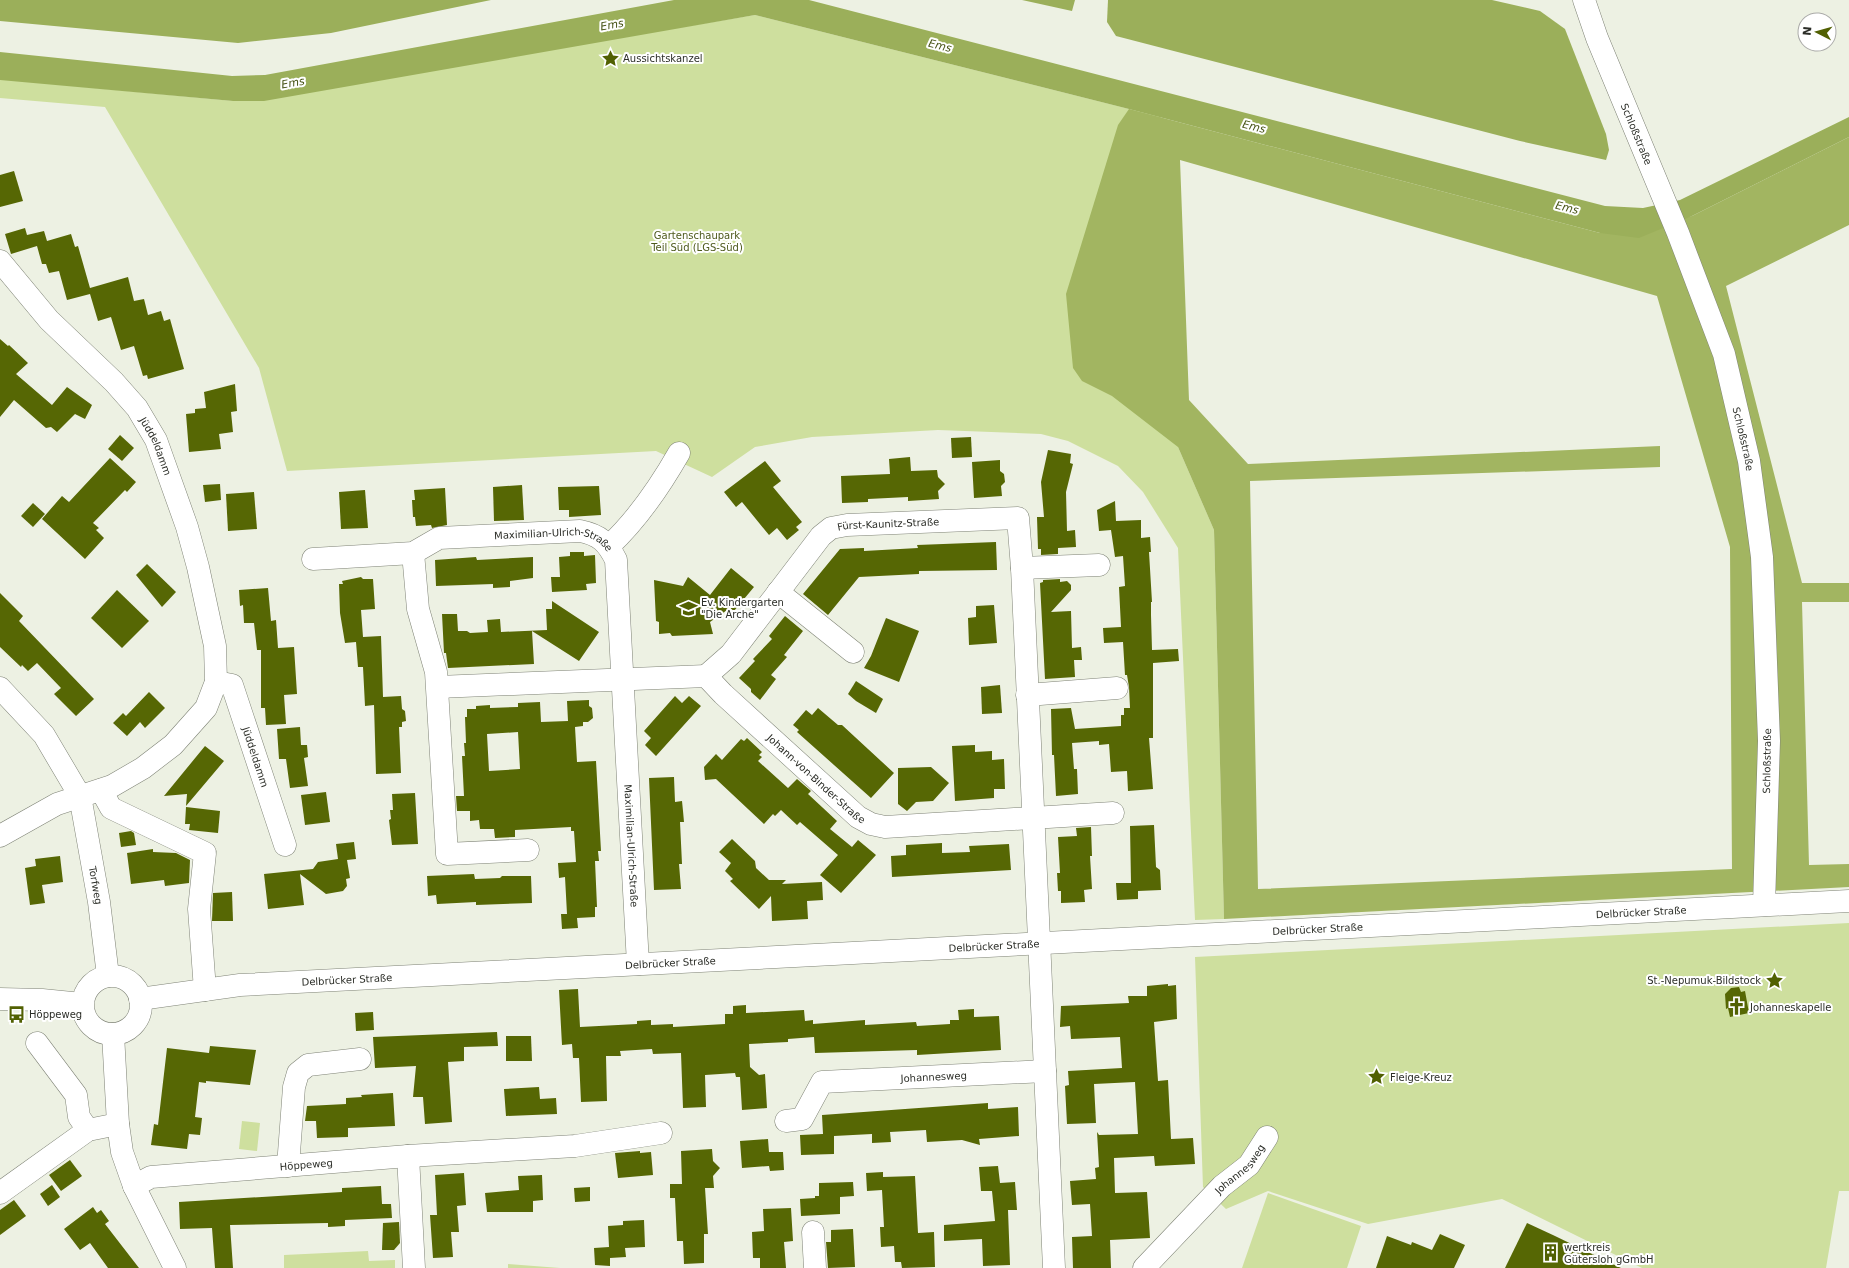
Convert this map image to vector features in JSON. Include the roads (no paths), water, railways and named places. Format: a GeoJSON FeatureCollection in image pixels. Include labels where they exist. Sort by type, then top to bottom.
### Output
{"type":"FeatureCollection","features":[{"type":"Feature","properties":{"kind":"street","name":"Schloßstraße"},"geometry":{"type":"LineString","coordinates":[[1584,0],[1597,38],[1678,233],[1724,354],[1749,461],[1762,557],[1769,741],[1764,905]]}},
{"type":"Feature","properties":{"kind":"street","name":"Jüddeldamm"},"geometry":{"type":"LineString","coordinates":[[0,261],[48,320],[114,382],[137,408],[156,440],[187,527],[198,567],[215,646],[216,682],[206,708],[173,745],[143,768],[112,786],[80,796]]}},
{"type":"Feature","properties":{"kind":"street"},"geometry":{"type":"LineString","coordinates":[[609,546],[628,529],[656,493],[679,453]]}},
{"type":"Feature","properties":{"kind":"street","name":"Fürst-Kaunitz-Straße"},"geometry":{"type":"LineString","coordinates":[[706,676],[730,654],[822,536],[831,528],[847,525],[1018,518],[1022,568],[1036,911],[1040,942]]}},
{"type":"Feature","properties":{"kind":"street","name":"Maximilian-Ulrich-Straße"},"geometry":{"type":"LineString","coordinates":[[314,559],[413,553],[439,538],[580,531],[595,534],[609,546],[616,560],[638,964]]}},
{"type":"Feature","properties":{"kind":"street"},"geometry":{"type":"LineString","coordinates":[[413,553],[418,609],[436,672],[438,687],[447,854],[528,850]]}},
{"type":"Feature","properties":{"kind":"street"},"geometry":{"type":"LineString","coordinates":[[1022,568],[1099,565]]}},
{"type":"Feature","properties":{"kind":"street"},"geometry":{"type":"LineString","coordinates":[[778,592],[853,652]]}},
{"type":"Feature","properties":{"kind":"street"},"geometry":{"type":"LineString","coordinates":[[438,687],[706,676]]}},
{"type":"Feature","properties":{"kind":"street","name":"Johann-von-Binder-Straße"},"geometry":{"type":"LineString","coordinates":[[706,676],[723,694],[858,817],[871,824],[885,827],[1033,819]]}},
{"type":"Feature","properties":{"kind":"street","name":"Jüddeldamm"},"geometry":{"type":"LineString","coordinates":[[216,682],[232,685],[285,845]]}},
{"type":"Feature","properties":{"kind":"street","name":"Torfweg"},"geometry":{"type":"LineString","coordinates":[[0,688],[44,735],[80,796],[99,902],[108,976]]}},
{"type":"Feature","properties":{"kind":"street"},"geometry":{"type":"LineString","coordinates":[[1027,695],[1117,688]]}},
{"type":"Feature","properties":{"kind":"street"},"geometry":{"type":"LineString","coordinates":[[101,790],[111,808],[205,853],[199,909],[205,990]]}},
{"type":"Feature","properties":{"kind":"street"},"geometry":{"type":"LineString","coordinates":[[0,836],[56,804],[80,796]]}},
{"type":"Feature","properties":{"kind":"street"},"geometry":{"type":"LineString","coordinates":[[1033,819],[1113,813]]}},
{"type":"Feature","properties":{"kind":"street","name":"Delbrücker Straße"},"geometry":{"type":"LineString","coordinates":[[140,999],[240,985],[1040,942],[1849,901]]}},
{"type":"Feature","properties":{"kind":"street"},"geometry":{"type":"LineString","coordinates":[[1040,942],[1054,1268]]}},
{"type":"Feature","properties":{"kind":"street"},"geometry":{"type":"LineString","coordinates":[[108,976],[125,979],[138,991],[140,999],[141,1009],[138,1019],[132,1027],[123,1032],[114,1034],[104,1034],[88,1023],[82,1004],[87,988],[92,982],[108,976]]}},
{"type":"Feature","properties":{"kind":"street"},"geometry":{"type":"LineString","coordinates":[[0,999],[82,1004]]}},
{"type":"Feature","properties":{"kind":"street"},"geometry":{"type":"LineString","coordinates":[[114,1034],[118,1124],[122,1152],[134,1186],[175,1268]]}},
{"type":"Feature","properties":{"kind":"street"},"geometry":{"type":"LineString","coordinates":[[37,1043],[76,1095],[79,1117],[88,1130]]}},
{"type":"Feature","properties":{"kind":"street"},"geometry":{"type":"LineString","coordinates":[[288,1166],[294,1087],[298,1073],[308,1064],[360,1059]]}},
{"type":"Feature","properties":{"kind":"street","name":"Johannesweg"},"geometry":{"type":"LineString","coordinates":[[786,1121],[802,1119],[822,1082],[1045,1071]]}},
{"type":"Feature","properties":{"kind":"street"},"geometry":{"type":"LineString","coordinates":[[0,1193],[88,1130],[118,1124]]}},
{"type":"Feature","properties":{"kind":"street","name":"Höppeweg"},"geometry":{"type":"LineString","coordinates":[[134,1186],[151,1177],[408,1156],[575,1146],[661,1133]]}},
{"type":"Feature","properties":{"kind":"street","name":"Johannesweg"},"geometry":{"type":"LineString","coordinates":[[1144,1268],[1222,1186],[1249,1165],[1267,1137]]}},
{"type":"Feature","properties":{"kind":"street"},"geometry":{"type":"LineString","coordinates":[[408,1156],[414,1268]]}},
{"type":"Feature","properties":{"kind":"street"},"geometry":{"type":"LineString","coordinates":[[813,1232],[815,1268]]}},
{"type":"Feature","properties":{"kind":"water"},"geometry":{"type":"Polygon","coordinates":[[[0,0],[491,0],[331,33],[238,43],[0,21],[0,0]]]}},
{"type":"Feature","properties":{"kind":"water","name":"Ems"},"geometry":{"type":"Polygon","coordinates":[[[674,0],[809,0],[1605,206],[1643,208],[1680,200],[1849,117],[1849,137],[1692,216],[1639,238],[1600,233],[1129,109],[755,15],[264,101],[233,101],[0,80],[0,52],[232,76],[265,75],[674,0]]]}},
{"type":"Feature","properties":{"kind":"water"},"geometry":{"type":"Polygon","coordinates":[[[1022,0],[1075,0],[1072,11],[1022,0]]]}},
{"type":"Feature","properties":{"kind":"water"},"geometry":{"type":"Polygon","coordinates":[[[1108,0],[1492,0],[1540,11],[1565,29],[1606,134],[1609,150],[1606,160],[1520,141],[1116,36],[1107,22],[1108,0]]]}},
{"type":"Feature","properties":{"kind":"place","name":"Aussichtskanzel"},"geometry":{"type":"Point","coordinates":[610,58]}},
{"type":"Feature","properties":{"kind":"place","name":"Ev. Kindergarten \"Die Arche\""},"geometry":{"type":"Point","coordinates":[688,608]}},
{"type":"Feature","properties":{"kind":"place","name":"St.-Nepumuk-Bildstock"},"geometry":{"type":"Point","coordinates":[1774,980]}},
{"type":"Feature","properties":{"kind":"place","name":"Johanneskapelle"},"geometry":{"type":"Point","coordinates":[1737,1007]}},
{"type":"Feature","properties":{"kind":"place","name":"Höppeweg"},"geometry":{"type":"Point","coordinates":[16,1014]}},
{"type":"Feature","properties":{"kind":"place","name":"Fleige-Kreuz"},"geometry":{"type":"Point","coordinates":[1377,1077]}},
{"type":"Feature","properties":{"kind":"place","name":"wertkreis Gütersloh gGmbH"},"geometry":{"type":"Point","coordinates":[1551,1253]}},
{"type":"Feature","properties":{"kind":"park label","name":"Gartenschaupark Teil Süd (LGS-Süd)"},"geometry":{"type":"Point","coordinates":[697,240]}}]}
